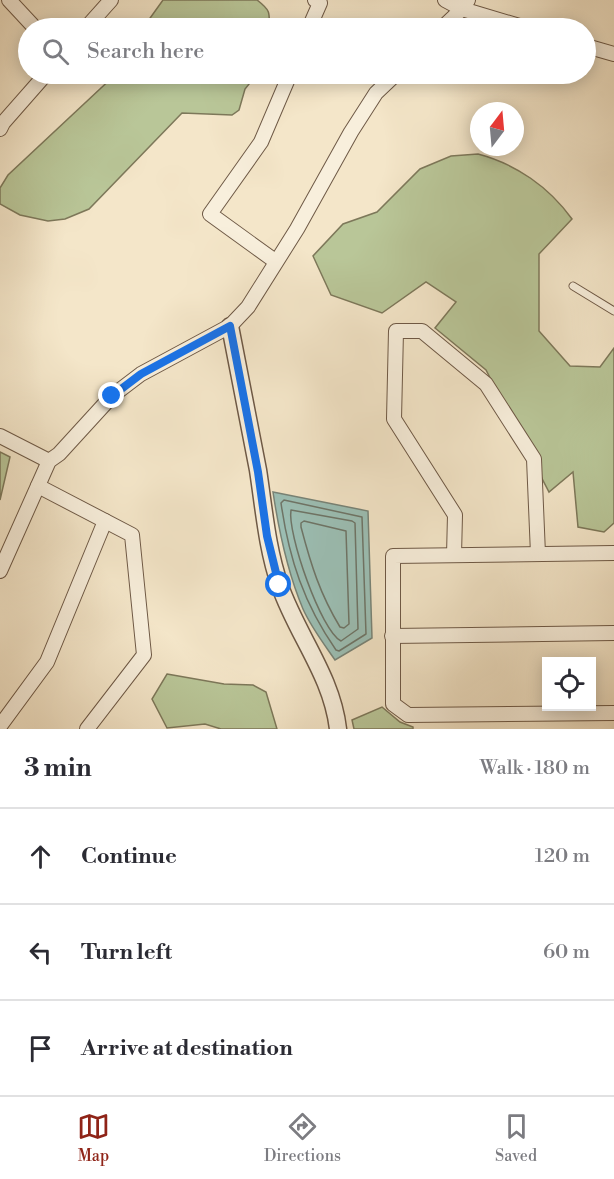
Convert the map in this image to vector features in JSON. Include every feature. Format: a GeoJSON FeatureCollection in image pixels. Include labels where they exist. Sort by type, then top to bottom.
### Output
{"type":"FeatureCollection","features":[{"type":"Feature","properties":{"kind":"street"},"geometry":{"type":"LineString","coordinates":[[9,0],[26,18]]}},
{"type":"Feature","properties":{"kind":"street"},"geometry":{"type":"LineString","coordinates":[[95,18],[111,0]]}},
{"type":"Feature","properties":{"kind":"street"},"geometry":{"type":"LineString","coordinates":[[313,18],[320,3],[315,0]]}},
{"type":"Feature","properties":{"kind":"street"},"geometry":{"type":"LineString","coordinates":[[446,0],[499,18]]}},
{"type":"Feature","properties":{"kind":"street"},"geometry":{"type":"LineString","coordinates":[[452,18],[465,5]]}},
{"type":"Feature","properties":{"kind":"street"},"geometry":{"type":"LineString","coordinates":[[596,49],[614,54]]}},
{"type":"Feature","properties":{"kind":"street"},"geometry":{"type":"LineString","coordinates":[[1,124],[37,84]]}},
{"type":"Feature","properties":{"kind":"street"},"geometry":{"type":"LineString","coordinates":[[275,261],[210,214],[261,142],[286,84]]}},
{"type":"Feature","properties":{"kind":"street"},"geometry":{"type":"LineString","coordinates":[[0,571],[49,461],[59,454],[112,396],[141,374],[230,326],[248,308],[275,261],[297,229],[351,132],[376,93],[385,84]]}},
{"type":"Feature","properties":{"kind":"street"},"geometry":{"type":"LineString","coordinates":[[230,326],[258,472],[267,536],[279,585],[289,611],[328,686],[335,708],[338,729]]}},
{"type":"Feature","properties":{"kind":"street"},"geometry":{"type":"LineString","coordinates":[[454,555],[455,515],[394,419],[396,331],[422,331],[486,384],[534,459],[538,554]]}},
{"type":"Feature","properties":{"kind":"street"},"geometry":{"type":"LineString","coordinates":[[0,436],[49,461]]}},
{"type":"Feature","properties":{"kind":"street"},"geometry":{"type":"LineString","coordinates":[[38,486],[132,535],[144,655],[87,729]]}},
{"type":"Feature","properties":{"kind":"street"},"geometry":{"type":"LineString","coordinates":[[0,726],[47,662],[105,520]]}},
{"type":"Feature","properties":{"kind":"street"},"geometry":{"type":"LineString","coordinates":[[614,553],[393,556],[392,636],[393,704],[408,715],[614,713]]}},
{"type":"Feature","properties":{"kind":"street"},"geometry":{"type":"LineString","coordinates":[[392,636],[614,633]]}},
{"type":"Feature","properties":{"kind":"lane"},"geometry":{"type":"LineString","coordinates":[[573,286],[614,311]]}},
{"type":"Feature","properties":{"kind":"green space"},"geometry":{"type":"Polygon","coordinates":[[[163,0],[257,0],[268,12],[269,18],[150,18],[163,0]]]}},
{"type":"Feature","properties":{"kind":"green space"},"geometry":{"type":"Polygon","coordinates":[[[105,84],[249,84],[245,89],[239,110],[232,115],[182,113],[89,209],[65,219],[48,221],[20,215],[0,204],[0,188],[8,175],[105,84]]]}},
{"type":"Feature","properties":{"kind":"green space"},"geometry":{"type":"Polygon","coordinates":[[[451,156],[485,156],[505,164],[531,178],[542,187],[572,219],[539,254],[539,331],[570,366],[600,367],[614,348],[614,523],[604,532],[578,527],[573,472],[549,492],[486,370],[435,328],[456,302],[426,282],[382,313],[331,295],[313,256],[343,224],[377,212],[420,169],[451,156]]]}},
{"type":"Feature","properties":{"kind":"green space"},"geometry":{"type":"Polygon","coordinates":[[[0,452],[10,457],[0,500],[0,452]]]}},
{"type":"Feature","properties":{"kind":"green space"},"geometry":{"type":"Polygon","coordinates":[[[167,674],[224,684],[253,685],[266,692],[277,729],[221,729],[205,724],[167,728],[152,699],[167,674]]]}},
{"type":"Feature","properties":{"kind":"green space"},"geometry":{"type":"Polygon","coordinates":[[[382,707],[400,722],[413,729],[354,729],[352,720],[382,707]]]}},
{"type":"Feature","properties":{"kind":"water"},"geometry":{"type":"Polygon","coordinates":[[[273,492],[368,511],[372,638],[335,660],[310,622],[297,595],[284,551],[273,492]]]}},
{"type":"Feature","properties":{"kind":"route"},"geometry":{"type":"LineString","coordinates":[[112,396],[141,374],[230,326],[258,472],[267,536],[279,585]]}}]}
